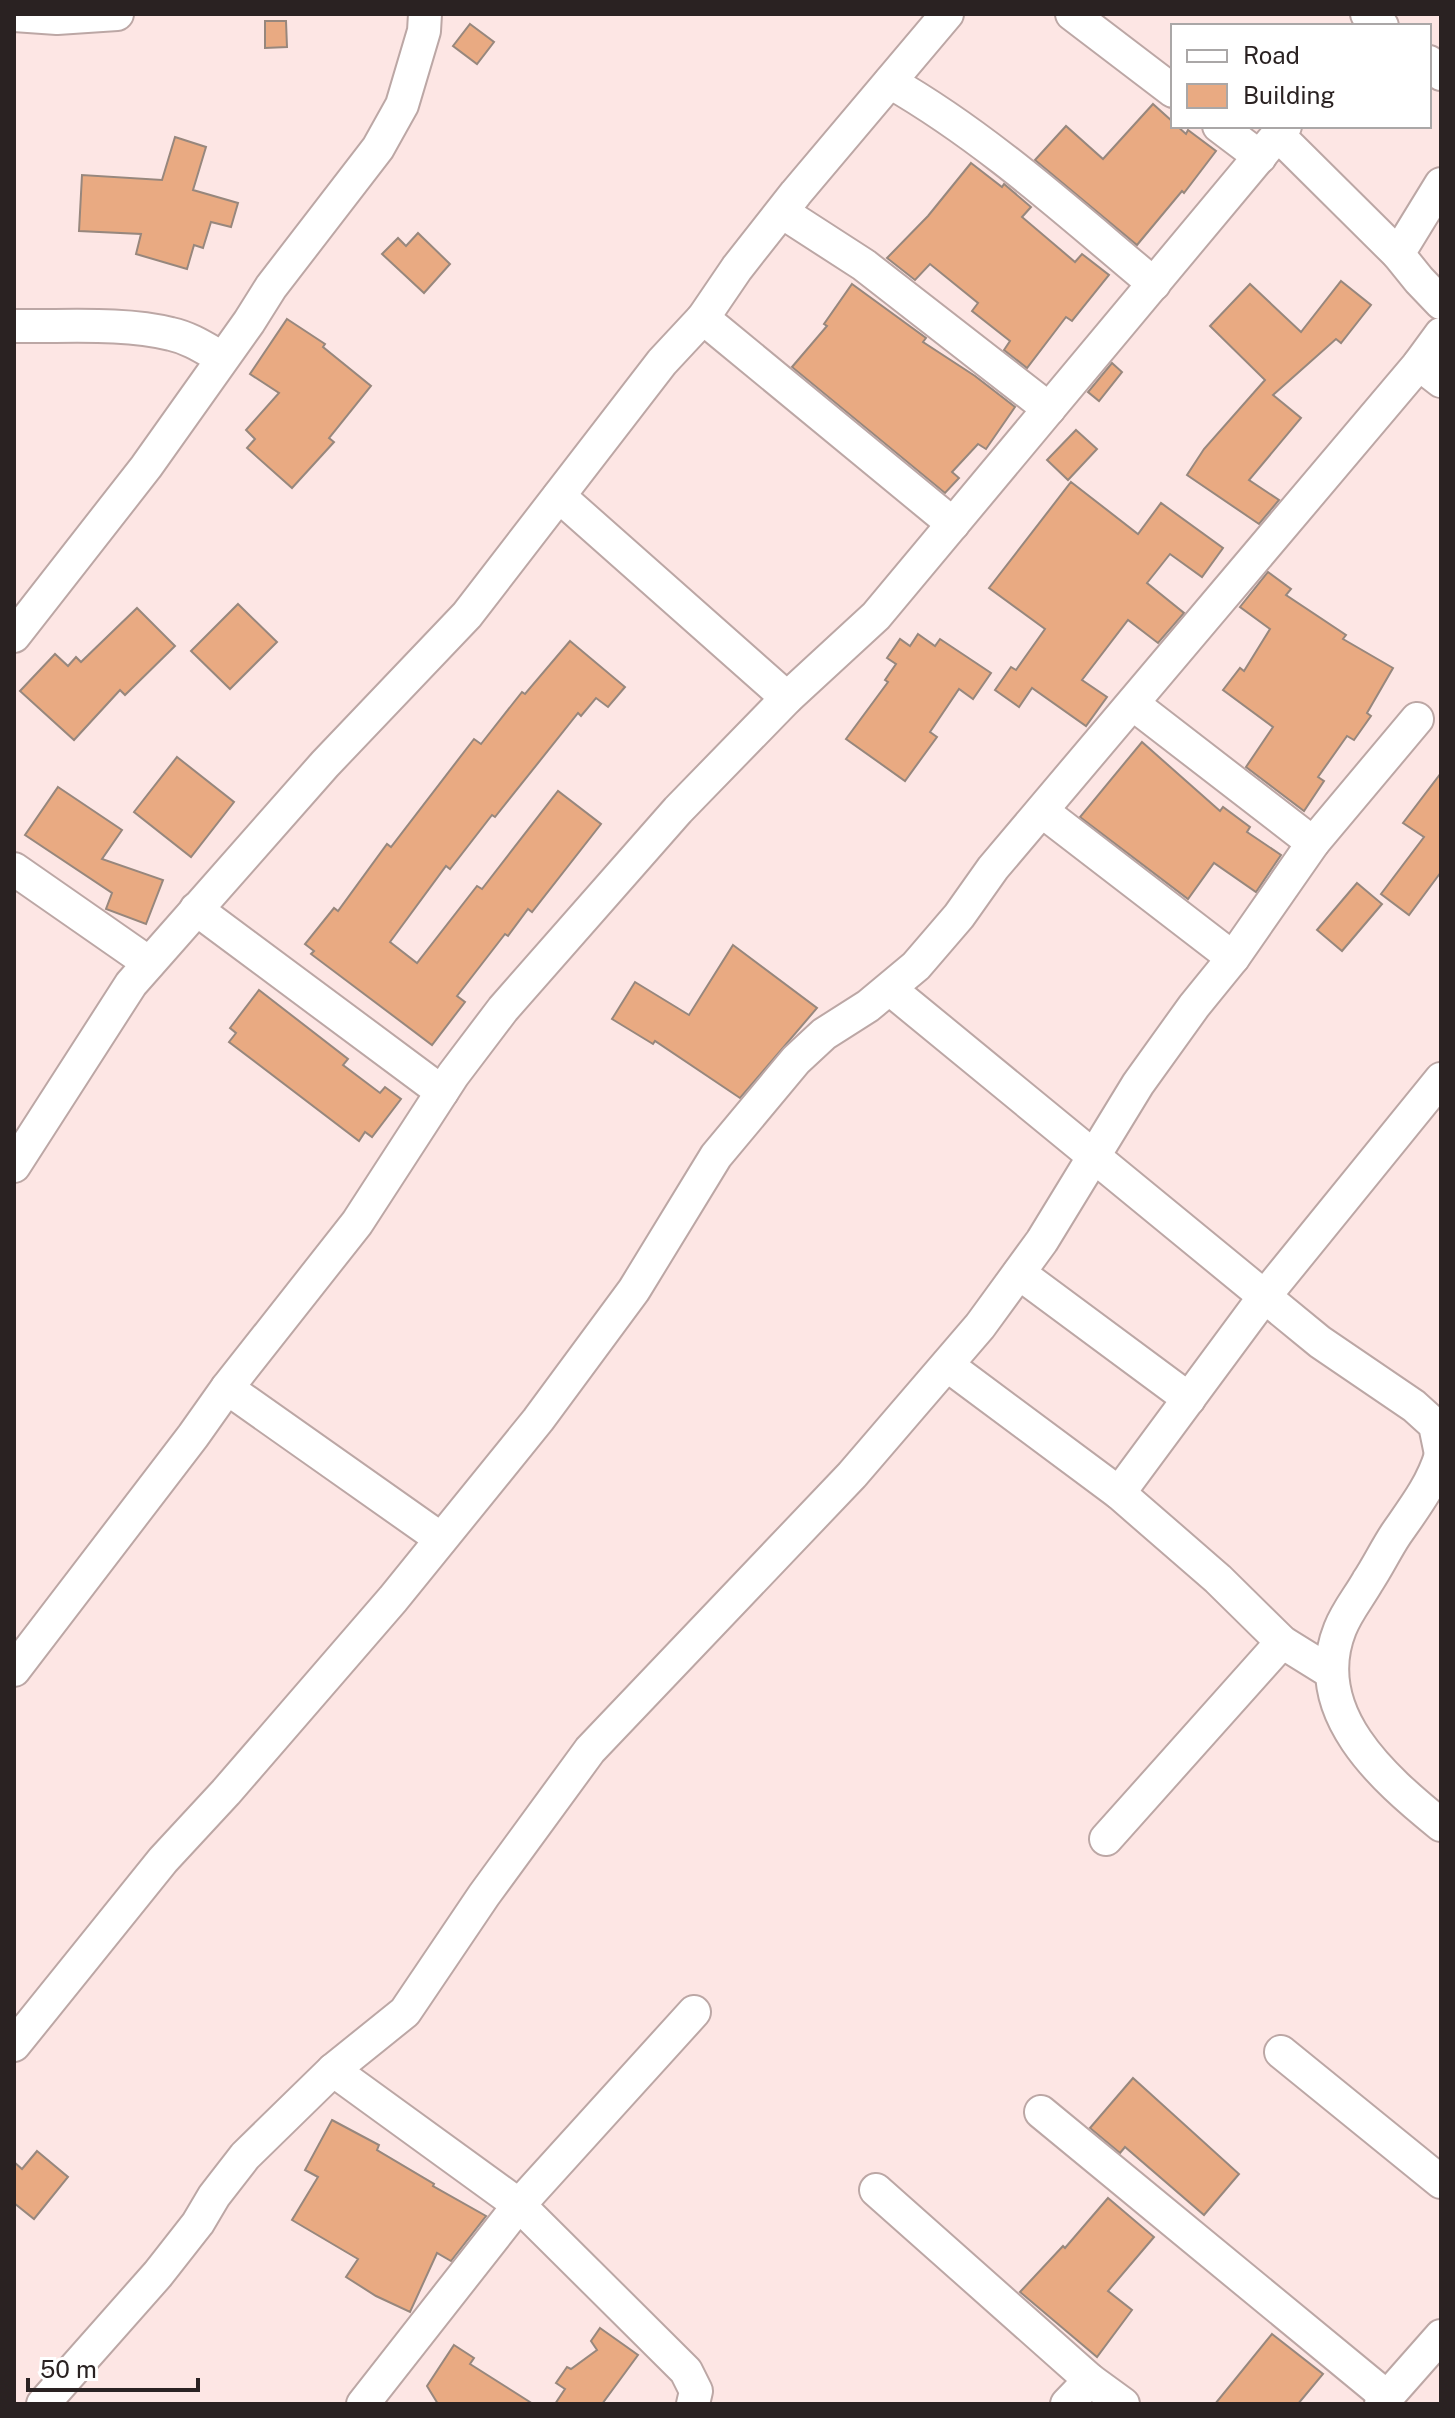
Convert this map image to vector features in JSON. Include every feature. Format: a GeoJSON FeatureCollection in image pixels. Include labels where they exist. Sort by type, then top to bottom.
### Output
{"type":"FeatureCollection","features":[{"type":"Feature","properties":{"kind":"street"},"geometry":{"type":"LineString","coordinates":[[14,15],[57,18],[117,14]]}},
{"type":"Feature","properties":{"kind":"street"},"geometry":{"type":"LineString","coordinates":[[14,636],[146,467],[271,287],[378,148],[402,105],[424,31],[425,14]]}},
{"type":"Feature","properties":{"kind":"street"},"geometry":{"type":"LineString","coordinates":[[14,1166],[131,984],[325,764],[467,615],[662,362],[703,318],[737,268],[947,14]]}},
{"type":"Feature","properties":{"kind":"street"},"geometry":{"type":"LineString","coordinates":[[1072,14],[1171,89]]}},
{"type":"Feature","properties":{"kind":"street"},"geometry":{"type":"LineString","coordinates":[[890,82],[936,108],[974,136],[1154,284]]}},
{"type":"Feature","properties":{"kind":"street"},"geometry":{"type":"LineString","coordinates":[[1227,128],[1274,140],[1398,254],[1441,303]]}},
{"type":"Feature","properties":{"kind":"street"},"geometry":{"type":"LineString","coordinates":[[14,1670],[227,1388],[357,1223],[442,1092],[503,1009],[611,883],[787,698],[876,616],[1274,140]]}},
{"type":"Feature","properties":{"kind":"street"},"geometry":{"type":"LineString","coordinates":[[1398,254],[1441,184]]}},
{"type":"Feature","properties":{"kind":"street"},"geometry":{"type":"LineString","coordinates":[[782,212],[864,265],[1049,409]]}},
{"type":"Feature","properties":{"kind":"street"},"geometry":{"type":"LineString","coordinates":[[703,318],[953,524]]}},
{"type":"Feature","properties":{"kind":"street"},"geometry":{"type":"LineString","coordinates":[[14,326],[144,329],[194,341],[222,358]]}},
{"type":"Feature","properties":{"kind":"street"},"geometry":{"type":"LineString","coordinates":[[14,2045],[163,1860],[226,1792],[538,1420],[613,1320],[665,1242],[716,1156],[796,1060],[824,1034],[890,989],[916,966],[959,916],[993,868],[1133,704],[1430,373],[1441,334]]}},
{"type":"Feature","properties":{"kind":"street"},"geometry":{"type":"LineString","coordinates":[[559,496],[787,698]]}},
{"type":"Feature","properties":{"kind":"street"},"geometry":{"type":"LineString","coordinates":[[1133,704],[1313,843]]}},
{"type":"Feature","properties":{"kind":"street"},"geometry":{"type":"LineString","coordinates":[[43,2404],[158,2274],[245,2156],[333,2070],[405,2012],[484,1895],[590,1750],[852,1475],[980,1326],[1042,1241],[1092,1157],[1186,1017],[1233,958],[1313,843],[1417,719]]}},
{"type":"Feature","properties":{"kind":"street"},"geometry":{"type":"LineString","coordinates":[[1042,811],[1233,958]]}},
{"type":"Feature","properties":{"kind":"street"},"geometry":{"type":"LineString","coordinates":[[14,869],[149,963]]}},
{"type":"Feature","properties":{"kind":"street"},"geometry":{"type":"LineString","coordinates":[[196,909],[442,1092]]}},
{"type":"Feature","properties":{"kind":"street"},"geometry":{"type":"LineString","coordinates":[[890,989],[1320,1342],[1435,1425],[1441,1454],[1437,1471],[1349,1609],[1331,1661],[1340,1713],[1362,1752],[1441,1825]]}},
{"type":"Feature","properties":{"kind":"street"},"geometry":{"type":"LineString","coordinates":[[1119,1493],[1264,1297],[1441,1079]]}},
{"type":"Feature","properties":{"kind":"street"},"geometry":{"type":"LineString","coordinates":[[1019,1273],[1189,1399]]}},
{"type":"Feature","properties":{"kind":"street"},"geometry":{"type":"LineString","coordinates":[[947,1365],[1119,1493],[1218,1579],[1282,1642],[1332,1673]]}},
{"type":"Feature","properties":{"kind":"street"},"geometry":{"type":"LineString","coordinates":[[227,1388],[441,1539]]}},
{"type":"Feature","properties":{"kind":"street"},"geometry":{"type":"LineString","coordinates":[[1106,1839],[1282,1642]]}},
{"type":"Feature","properties":{"kind":"street"},"geometry":{"type":"LineString","coordinates":[[363,2404],[519,2205],[694,2012]]}},
{"type":"Feature","properties":{"kind":"street"},"geometry":{"type":"LineString","coordinates":[[1281,2052],[1441,2182]]}},
{"type":"Feature","properties":{"kind":"street"},"geometry":{"type":"LineString","coordinates":[[333,2070],[519,2205],[686,2371],[696,2391],[693,2404]]}},
{"type":"Feature","properties":{"kind":"street"},"geometry":{"type":"LineString","coordinates":[[1041,2112],[1384,2400],[1441,2336]]}},
{"type":"Feature","properties":{"kind":"street"},"geometry":{"type":"LineString","coordinates":[[876,2190],[1090,2380],[1123,2404]]}},
{"type":"Feature","properties":{"kind":"street"},"geometry":{"type":"LineString","coordinates":[[1067,2404],[1090,2380]]}},
{"type":"Feature","properties":{"kind":"building"},"geometry":{"type":"Polygon","coordinates":[[[265,21],[286,21],[287,47],[265,48],[265,21]]]}},
{"type":"Feature","properties":{"kind":"building"},"geometry":{"type":"Polygon","coordinates":[[[470,24],[494,42],[477,64],[453,46],[470,24]]]}},
{"type":"Feature","properties":{"kind":"building"},"geometry":{"type":"Polygon","coordinates":[[[1153,104],[1171,120],[1171,128],[1179,128],[1186,134],[1188,130],[1216,151],[1184,193],[1182,191],[1137,245],[1035,160],[1066,126],[1103,159],[1153,104]]]}},
{"type":"Feature","properties":{"kind":"building"},"geometry":{"type":"Polygon","coordinates":[[[175,137],[206,147],[193,190],[238,203],[231,227],[211,222],[203,248],[194,245],[187,269],[136,254],[141,234],[79,231],[82,175],[162,180],[175,137]]]}},
{"type":"Feature","properties":{"kind":"building"},"geometry":{"type":"Polygon","coordinates":[[[971,163],[1002,187],[1004,184],[1031,207],[1022,217],[1075,262],[1082,254],[1109,275],[1072,321],[1066,317],[1027,368],[1004,350],[1010,341],[972,311],[978,303],[930,264],[915,280],[887,258],[928,216],[971,163]]]}},
{"type":"Feature","properties":{"kind":"building"},"geometry":{"type":"Polygon","coordinates":[[[418,233],[450,264],[424,293],[382,254],[398,238],[406,246],[418,233]]]}},
{"type":"Feature","properties":{"kind":"building"},"geometry":{"type":"Polygon","coordinates":[[[1341,281],[1371,305],[1341,343],[1336,339],[1273,395],[1301,418],[1249,480],[1279,500],[1259,524],[1187,475],[1204,449],[1265,380],[1210,326],[1250,284],[1301,332],[1341,281]]]}},
{"type":"Feature","properties":{"kind":"building"},"geometry":{"type":"Polygon","coordinates":[[[852,284],[926,338],[923,342],[1015,407],[986,449],[978,444],[952,472],[959,478],[945,493],[792,367],[827,326],[824,324],[852,284]]]}},
{"type":"Feature","properties":{"kind":"building"},"geometry":{"type":"Polygon","coordinates":[[[287,319],[325,344],[323,347],[371,386],[329,438],[334,442],[292,488],[247,448],[255,439],[246,430],[279,393],[250,374],[287,319]]]}},
{"type":"Feature","properties":{"kind":"building"},"geometry":{"type":"Polygon","coordinates":[[[1112,363],[1122,372],[1099,401],[1088,392],[1112,363]]]}},
{"type":"Feature","properties":{"kind":"building"},"geometry":{"type":"Polygon","coordinates":[[[1076,430],[1097,449],[1068,480],[1047,460],[1076,430]]]}},
{"type":"Feature","properties":{"kind":"building"},"geometry":{"type":"Polygon","coordinates":[[[1071,482],[1138,534],[1161,503],[1223,548],[1202,577],[1170,554],[1147,583],[1184,613],[1158,643],[1128,620],[1082,680],[1107,697],[1086,726],[1032,688],[1019,707],[995,690],[1011,667],[1016,670],[1045,629],[989,588],[1071,482]]]}},
{"type":"Feature","properties":{"kind":"building"},"geometry":{"type":"Polygon","coordinates":[[[1268,572],[1291,589],[1286,595],[1346,635],[1343,639],[1393,668],[1367,713],[1371,716],[1354,740],[1347,736],[1318,777],[1324,781],[1304,811],[1246,767],[1273,727],[1223,690],[1240,668],[1244,671],[1270,629],[1240,607],[1268,572]]]}},
{"type":"Feature","properties":{"kind":"building"},"geometry":{"type":"Polygon","coordinates":[[[238,604],[277,642],[230,689],[191,651],[238,604]]]}},
{"type":"Feature","properties":{"kind":"building"},"geometry":{"type":"Polygon","coordinates":[[[137,608],[175,646],[125,695],[120,690],[74,740],[20,691],[55,654],[68,666],[76,657],[81,662],[137,608]]]}},
{"type":"Feature","properties":{"kind":"building"},"geometry":{"type":"Polygon","coordinates":[[[918,634],[935,646],[940,639],[991,673],[973,699],[959,689],[930,732],[937,737],[905,781],[846,739],[888,682],[885,680],[896,664],[887,658],[900,639],[910,646],[918,634]]]}},
{"type":"Feature","properties":{"kind":"building"},"geometry":{"type":"Polygon","coordinates":[[[570,641],[625,687],[608,707],[596,698],[581,716],[578,713],[495,817],[492,815],[450,869],[446,866],[390,942],[417,963],[477,886],[482,889],[558,791],[601,824],[532,912],[528,909],[508,936],[505,934],[457,996],[465,1002],[432,1045],[311,954],[314,951],[305,944],[334,908],[338,911],[387,844],[391,847],[474,739],[481,744],[522,692],[525,694],[570,641]]]}},
{"type":"Feature","properties":{"kind":"building"},"geometry":{"type":"Polygon","coordinates":[[[1142,742],[1220,811],[1223,807],[1250,827],[1247,832],[1281,855],[1256,892],[1214,863],[1188,899],[1080,817],[1142,742]]]}},
{"type":"Feature","properties":{"kind":"building"},"geometry":{"type":"Polygon","coordinates":[[[177,757],[234,802],[191,857],[134,812],[177,757]]]}},
{"type":"Feature","properties":{"kind":"building"},"geometry":{"type":"Polygon","coordinates":[[[1441,773],[1441,872],[1409,915],[1381,894],[1424,837],[1403,823],[1441,773]]]}},
{"type":"Feature","properties":{"kind":"building"},"geometry":{"type":"Polygon","coordinates":[[[58,787],[122,830],[102,859],[163,880],[146,924],[106,909],[112,893],[25,835],[58,787]]]}},
{"type":"Feature","properties":{"kind":"building"},"geometry":{"type":"Polygon","coordinates":[[[1357,883],[1382,904],[1342,951],[1317,930],[1357,883]]]}},
{"type":"Feature","properties":{"kind":"building"},"geometry":{"type":"Polygon","coordinates":[[[733,945],[817,1008],[740,1098],[655,1041],[653,1044],[612,1019],[635,982],[689,1015],[733,945]]]}},
{"type":"Feature","properties":{"kind":"building"},"geometry":{"type":"Polygon","coordinates":[[[259,990],[348,1059],[343,1065],[380,1093],[385,1087],[401,1099],[372,1137],[365,1132],[359,1141],[229,1042],[236,1033],[230,1028],[259,990]]]}},
{"type":"Feature","properties":{"kind":"building"},"geometry":{"type":"Polygon","coordinates":[[[1133,2078],[1239,2174],[1204,2215],[1125,2147],[1120,2153],[1090,2128],[1133,2078]]]}},
{"type":"Feature","properties":{"kind":"building"},"geometry":{"type":"Polygon","coordinates":[[[332,2120],[379,2145],[377,2150],[486,2216],[451,2261],[437,2253],[410,2312],[346,2277],[358,2259],[292,2220],[318,2177],[305,2170],[332,2120]]]}},
{"type":"Feature","properties":{"kind":"building"},"geometry":{"type":"Polygon","coordinates":[[[37,2151],[68,2177],[34,2219],[14,2203],[14,2162],[22,2169],[37,2151]]]}},
{"type":"Feature","properties":{"kind":"building"},"geometry":{"type":"Polygon","coordinates":[[[1108,2198],[1154,2237],[1108,2291],[1132,2310],[1097,2357],[1020,2292],[1063,2246],[1065,2248],[1108,2198]]]}},
{"type":"Feature","properties":{"kind":"building"},"geometry":{"type":"Polygon","coordinates":[[[600,2328],[638,2355],[602,2404],[555,2404],[565,2389],[556,2383],[567,2367],[571,2369],[597,2350],[591,2341],[600,2328]]]}},
{"type":"Feature","properties":{"kind":"building"},"geometry":{"type":"Polygon","coordinates":[[[1272,2334],[1323,2374],[1298,2404],[1215,2404],[1272,2334]]]}},
{"type":"Feature","properties":{"kind":"building"},"geometry":{"type":"Polygon","coordinates":[[[454,2345],[474,2358],[470,2364],[533,2404],[438,2404],[427,2386],[454,2345]]]}}]}
